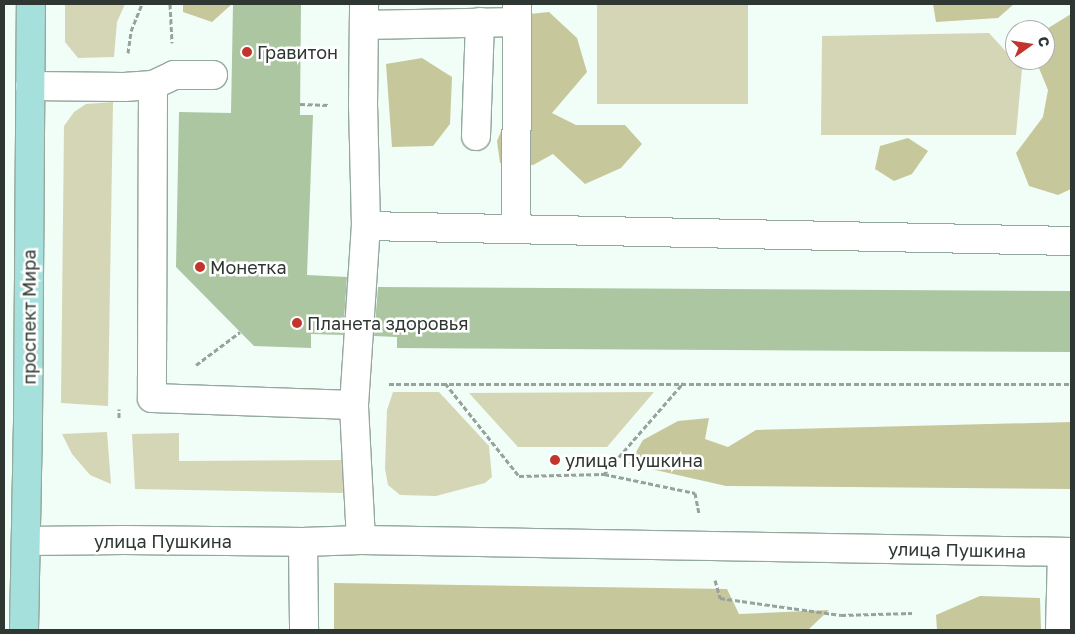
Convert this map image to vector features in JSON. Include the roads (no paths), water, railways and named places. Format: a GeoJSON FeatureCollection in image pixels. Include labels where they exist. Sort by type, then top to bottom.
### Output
{"type":"FeatureCollection","features":[{"type":"Feature","properties":{"kind":"main road","name":"проспект Мира"},"geometry":{"type":"LineString","coordinates":[[24,630],[15,541],[31,4]]}},
{"type":"Feature","properties":{"kind":"street"},"geometry":{"type":"LineString","coordinates":[[361,540],[355,395],[366,226],[363,106],[364,14],[480,22],[517,13],[516,229]]}},
{"type":"Feature","properties":{"kind":"street"},"geometry":{"type":"LineString","coordinates":[[476,136],[480,22]]}},
{"type":"Feature","properties":{"kind":"street"},"geometry":{"type":"LineString","coordinates":[[30,86],[124,87],[163,80],[213,75]]}},
{"type":"Feature","properties":{"kind":"street"},"geometry":{"type":"LineString","coordinates":[[163,80],[152,398],[355,395]]}},
{"type":"Feature","properties":{"kind":"street"},"geometry":{"type":"LineString","coordinates":[[366,226],[1071,241]]}},
{"type":"Feature","properties":{"kind":"street","name":"улица Пушкина"},"geometry":{"type":"LineString","coordinates":[[15,541],[304,542],[361,540],[1067,552]]}},
{"type":"Feature","properties":{"kind":"street"},"geometry":{"type":"LineString","coordinates":[[304,542],[304,630]]}},
{"type":"Feature","properties":{"kind":"street"},"geometry":{"type":"LineString","coordinates":[[1060,630],[1067,552]]}},
{"type":"Feature","properties":{"kind":"place","name":"Гравитон"},"geometry":{"type":"Point","coordinates":[247,52]}},
{"type":"Feature","properties":{"kind":"place","name":"Монетка"},"geometry":{"type":"Point","coordinates":[200,267]}},
{"type":"Feature","properties":{"kind":"place","name":"Планета здоровья"},"geometry":{"type":"Point","coordinates":[297,323]}},
{"type":"Feature","properties":{"kind":"place","name":"улица Пушкина"},"geometry":{"type":"Point","coordinates":[555,460]}}]}
